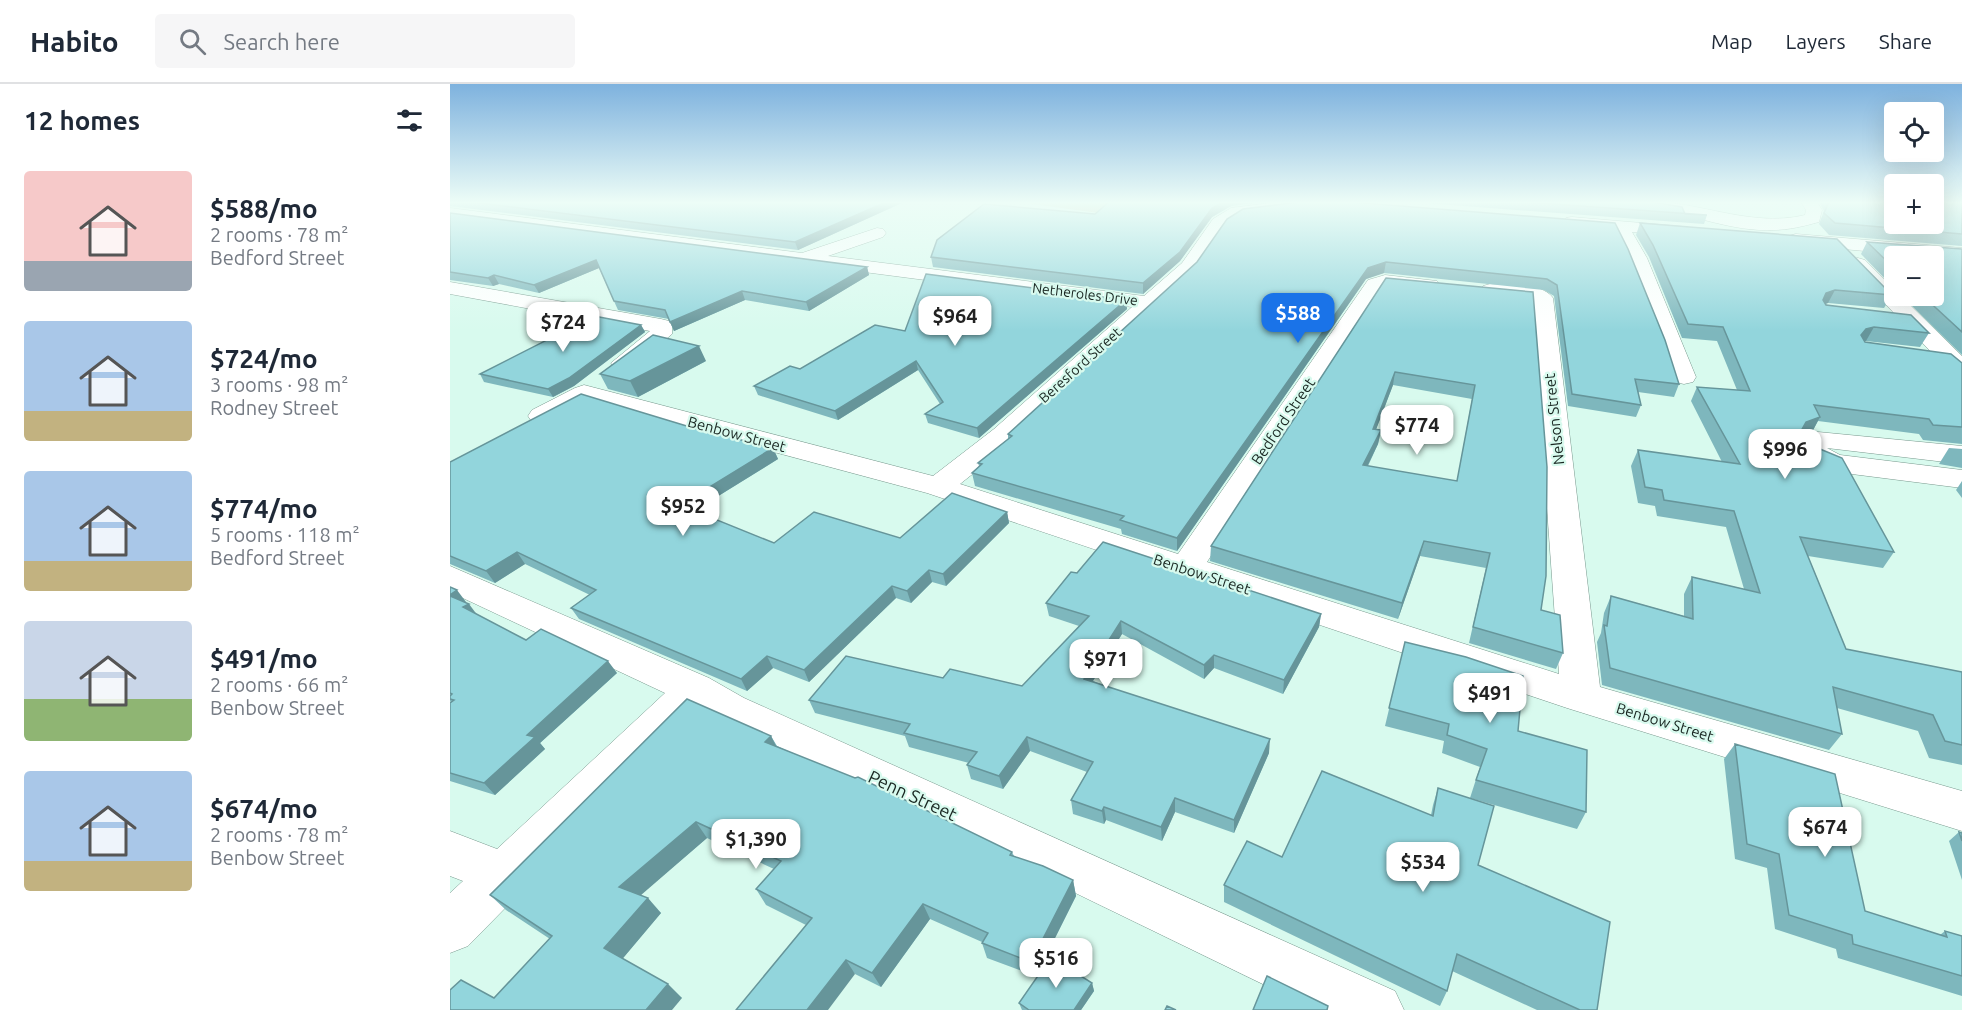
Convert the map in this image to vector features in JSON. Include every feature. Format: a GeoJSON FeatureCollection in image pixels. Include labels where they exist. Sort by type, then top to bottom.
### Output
{"type":"FeatureCollection","features":[{"type":"Feature","properties":{"kind":"street","name":"Netheroles Drive"},"geometry":{"type":"LineString","coordinates":[[707,245],[1148,303]]}},
{"type":"Feature","properties":{"kind":"street"},"geometry":{"type":"LineString","coordinates":[[805,258],[842,245]]}},
{"type":"Feature","properties":{"kind":"street","name":"Beresford Street"},"geometry":{"type":"LineString","coordinates":[[938,487],[1004,435],[1189,267],[1204,245]]}},
{"type":"Feature","properties":{"kind":"street"},"geometry":{"type":"LineString","coordinates":[[1630,245],[1684,377]]}},
{"type":"Feature","properties":{"kind":"street"},"geometry":{"type":"LineString","coordinates":[[1839,245],[1947,359]]}},
{"type":"Feature","properties":{"kind":"street"},"geometry":{"type":"LineString","coordinates":[[1853,245],[1962,254]]}},
{"type":"Feature","properties":{"kind":"street","name":"Nelson Street"},"geometry":{"type":"LineString","coordinates":[[1385,281],[1532,294],[1542,298],[1581,697]]}},
{"type":"Feature","properties":{"kind":"street","name":"Bedford Street"},"geometry":{"type":"LineString","coordinates":[[1186,568],[1375,284],[1385,281]]}},
{"type":"Feature","properties":{"kind":"street"},"geometry":{"type":"LineString","coordinates":[[450,288],[661,326],[661,334],[598,382],[522,426]]}},
{"type":"Feature","properties":{"kind":"street"},"geometry":{"type":"LineString","coordinates":[[1876,316],[1912,320]]}},
{"type":"Feature","properties":{"kind":"street","name":"Benbow Street"},"geometry":{"type":"LineString","coordinates":[[598,382],[938,487],[1581,697],[1962,812]]}},
{"type":"Feature","properties":{"kind":"street"},"geometry":{"type":"LineString","coordinates":[[1962,455],[1916,461],[1962,479]]}},
{"type":"Feature","properties":{"kind":"street","name":"Penn Street"},"geometry":{"type":"LineString","coordinates":[[450,578],[695,689],[730,710],[1376,1010]]}},
{"type":"Feature","properties":{"kind":"street"},"geometry":{"type":"LineString","coordinates":[[450,928],[695,689]]}},
{"type":"Feature","properties":{"kind":"street"},"geometry":{"type":"LineString","coordinates":[[450,854],[505,875]]}},
{"type":"Feature","properties":{"kind":"building"},"geometry":{"type":"Polygon","coordinates":[[[450,245],[699,245],[867,267],[806,302],[742,291],[670,322],[665,310],[614,301],[596,260],[534,285],[494,275],[488,278],[450,272],[450,245]]]}},
{"type":"Feature","properties":{"kind":"building"},"geometry":{"type":"Polygon","coordinates":[[[935,245],[1185,245],[1143,283],[931,257],[935,245]]]}},
{"type":"Feature","properties":{"kind":"building"},"geometry":{"type":"Polygon","coordinates":[[[1209,245],[1626,245],[1665,340],[1679,384],[1635,379],[1641,405],[1572,394],[1557,285],[1547,279],[1386,262],[1368,268],[1177,538],[1120,520],[1124,516],[972,473],[982,464],[978,463],[1012,436],[1008,434],[1197,262],[1209,245]]]}},
{"type":"Feature","properties":{"kind":"building"},"geometry":{"type":"Polygon","coordinates":[[[1653,245],[1843,245],[1884,287],[1884,294],[1835,290],[1826,293],[1823,300],[1826,305],[1911,315],[1929,333],[1874,327],[1866,329],[1861,335],[1865,342],[1951,354],[1962,363],[1962,427],[1933,425],[1929,419],[1814,405],[1820,417],[1806,422],[1801,431],[1820,449],[1842,458],[1894,552],[1800,537],[1846,649],[1962,672],[1962,745],[1945,741],[1933,715],[1833,687],[1842,734],[1610,668],[1604,625],[1607,626],[1611,596],[1693,619],[1692,577],[1760,593],[1734,511],[1664,500],[1662,490],[1645,487],[1638,450],[1740,464],[1697,387],[1750,391],[1723,327],[1688,324],[1653,245]]]}},
{"type":"Feature","properties":{"kind":"building"},"geometry":{"type":"Polygon","coordinates":[[[1870,245],[1921,246],[1884,246],[1884,258],[1870,245]]]}},
{"type":"Feature","properties":{"kind":"building"},"geometry":{"type":"Polygon","coordinates":[[[1944,248],[1962,249],[1962,332],[1934,306],[1944,306],[1944,248]]]}},
{"type":"Feature","properties":{"kind":"building"},"geometry":{"type":"Polygon","coordinates":[[[926,274],[1126,300],[977,428],[925,414],[943,402],[916,361],[835,411],[754,386],[790,366],[800,369],[875,325],[905,331],[926,274]]]}},
{"type":"Feature","properties":{"kind":"building"},"geometry":{"type":"Polygon","coordinates":[[[1386,278],[1533,292],[1547,467],[1546,576],[1541,610],[1560,615],[1563,653],[1473,627],[1490,553],[1424,541],[1402,603],[1211,546],[1386,278]],[[1395,372],[1373,429],[1381,430],[1363,465],[1457,481],[1475,385],[1395,372]]]}},
{"type":"Feature","properties":{"kind":"building"},"geometry":{"type":"Polygon","coordinates":[[[594,316],[641,325],[569,378],[548,389],[480,374],[594,316]]]}},
{"type":"Feature","properties":{"kind":"building"},"geometry":{"type":"Polygon","coordinates":[[[653,335],[699,346],[630,381],[600,374],[653,335]]]}},
{"type":"Feature","properties":{"kind":"building"},"geometry":{"type":"Polygon","coordinates":[[[581,394],[690,427],[773,448],[680,505],[774,543],[814,512],[900,538],[952,493],[1007,512],[943,574],[929,570],[907,591],[892,586],[804,670],[767,656],[741,679],[571,608],[596,590],[517,552],[486,571],[450,556],[450,462],[581,394]]]}},
{"type":"Feature","properties":{"kind":"building"},"geometry":{"type":"Polygon","coordinates":[[[1103,542],[1321,614],[1284,680],[1214,655],[1204,665],[1121,621],[1084,679],[1270,739],[1234,820],[1175,798],[1161,827],[1104,807],[1102,811],[1071,800],[1093,762],[1027,737],[999,776],[967,765],[977,752],[904,733],[910,724],[809,700],[846,656],[943,678],[950,669],[1022,686],[1089,616],[1046,603],[1071,572],[1077,573],[1103,542]]]}},
{"type":"Feature","properties":{"kind":"building"},"geometry":{"type":"Polygon","coordinates":[[[450,587],[457,590],[450,595],[450,587]]]}},
{"type":"Feature","properties":{"kind":"building"},"geometry":{"type":"Polygon","coordinates":[[[450,596],[469,604],[463,607],[526,640],[541,629],[608,661],[527,735],[535,737],[484,783],[450,773],[450,703],[454,700],[450,699],[452,694],[450,693],[450,596]]]}},
{"type":"Feature","properties":{"kind":"building"},"geometry":{"type":"Polygon","coordinates":[[[1405,642],[1466,657],[1523,676],[1518,731],[1587,750],[1586,812],[1476,780],[1487,749],[1447,735],[1449,724],[1389,708],[1405,642]]]}},
{"type":"Feature","properties":{"kind":"building"},"geometry":{"type":"Polygon","coordinates":[[[687,699],[771,736],[765,742],[855,778],[858,777],[1012,852],[1010,855],[1043,866],[1073,880],[1031,962],[982,943],[988,933],[923,904],[872,973],[846,960],[807,1010],[736,1010],[812,918],[756,889],[781,861],[696,822],[619,887],[648,898],[604,948],[668,984],[646,1010],[450,1010],[450,990],[461,980],[494,998],[552,936],[490,895],[687,699]]]}},
{"type":"Feature","properties":{"kind":"building"},"geometry":{"type":"Polygon","coordinates":[[[1735,744],[1835,774],[1865,911],[1947,937],[1945,931],[1962,936],[1962,976],[1853,944],[1852,935],[1789,915],[1779,854],[1747,844],[1735,744]]]}},
{"type":"Feature","properties":{"kind":"building"},"geometry":{"type":"Polygon","coordinates":[[[1322,771],[1433,816],[1438,788],[1494,806],[1478,865],[1610,922],[1597,1010],[1580,1010],[1457,954],[1447,991],[1224,885],[1247,841],[1282,857],[1322,771]]]}},
{"type":"Feature","properties":{"kind":"building"},"geometry":{"type":"Polygon","coordinates":[[[1051,957],[1092,983],[1074,1010],[1029,1010],[1019,1003],[1051,957]]]}},
{"type":"Feature","properties":{"kind":"building"},"geometry":{"type":"Polygon","coordinates":[[[1267,976],[1328,1006],[1327,1010],[1253,1010],[1267,976]]]}}]}
